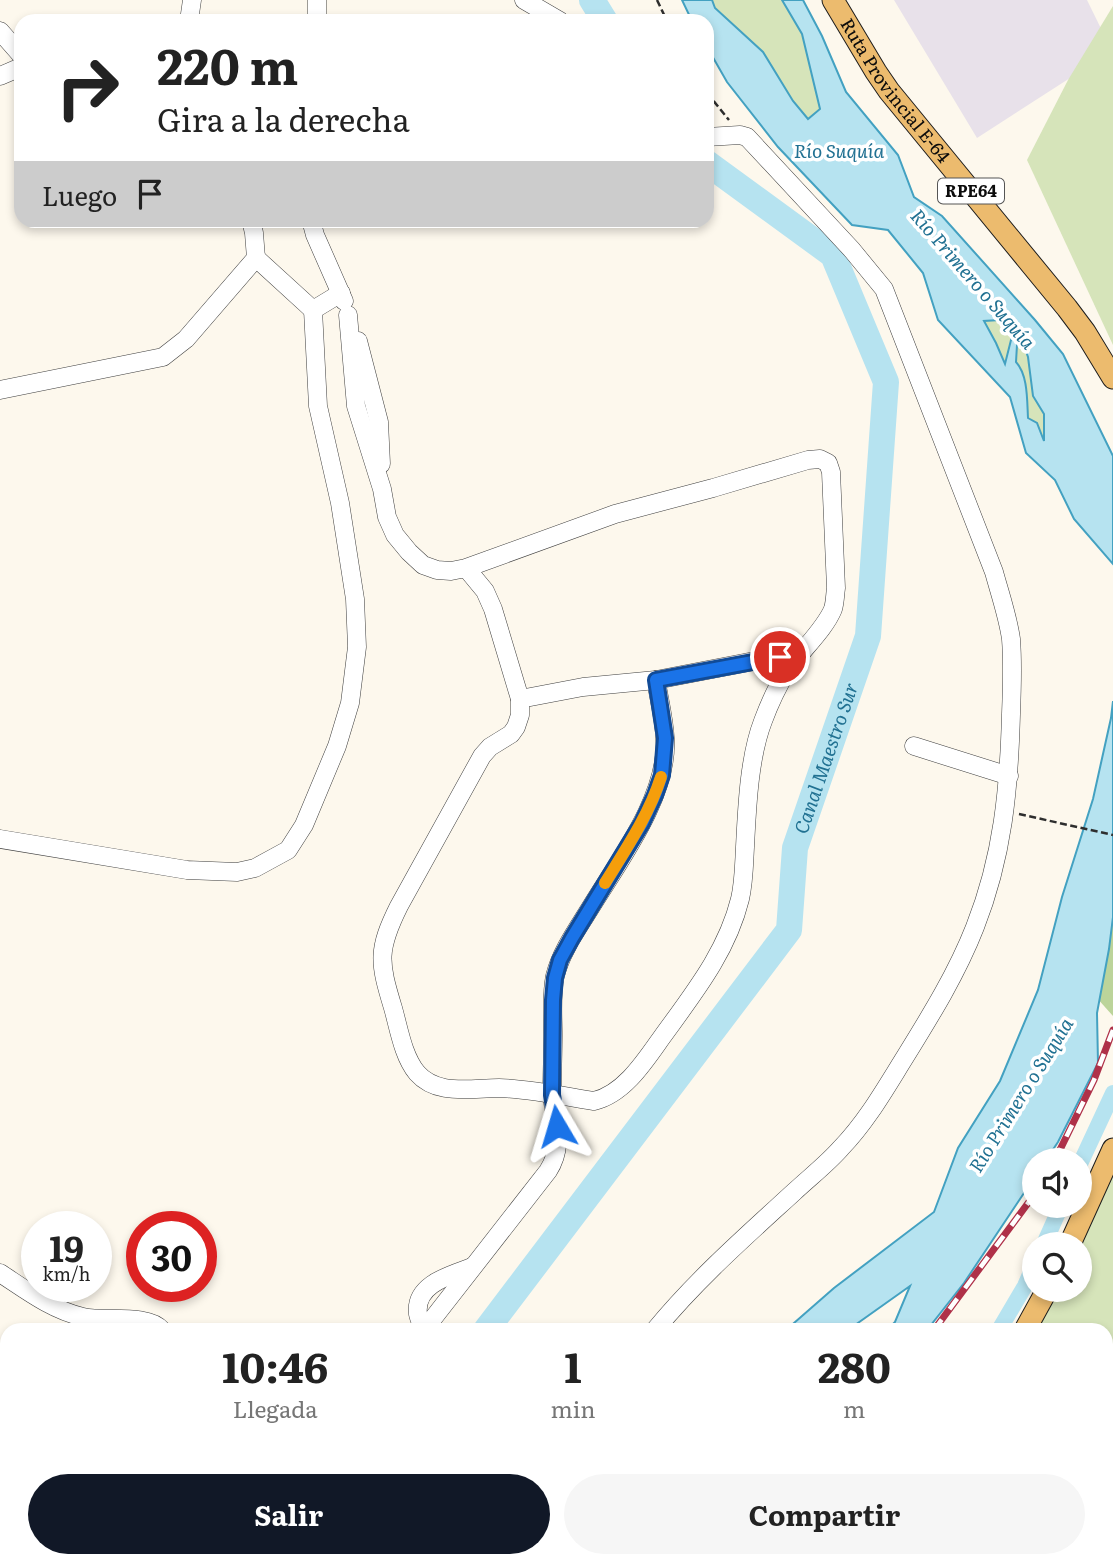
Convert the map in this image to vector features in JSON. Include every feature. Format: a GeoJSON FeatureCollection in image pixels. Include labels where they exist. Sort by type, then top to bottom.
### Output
{"type":"FeatureCollection","features":[{"type":"Feature","properties":{"kind":"main road","name":"Ruta Provincial E-64"},"geometry":{"type":"LineString","coordinates":[[833,0],[889,91],[1067,308],[1113,378]]}},
{"type":"Feature","properties":{"kind":"main road"},"geometry":{"type":"LineString","coordinates":[[1075,1232],[1113,1149]]}},
{"type":"Feature","properties":{"kind":"main road"},"geometry":{"type":"LineString","coordinates":[[1029,1323],[1040,1302]]}},
{"type":"Feature","properties":{"kind":"street"},"geometry":{"type":"LineString","coordinates":[[524,0],[548,14]]}},
{"type":"Feature","properties":{"kind":"street"},"geometry":{"type":"LineString","coordinates":[[0,31],[14,47]]}},
{"type":"Feature","properties":{"kind":"street"},"geometry":{"type":"LineString","coordinates":[[661,1323],[697,1282],[840,1149],[864,1121],[936,1007],[975,928],[998,855],[1009,776],[1012,670],[1011,638],[1006,614],[994,572],[884,289],[747,137],[714,137]]}},
{"type":"Feature","properties":{"kind":"street"},"geometry":{"type":"LineString","coordinates":[[0,839],[187,870],[237,872],[255,868],[288,850],[304,825],[337,746],[350,703],[357,647],[355,599],[340,503],[318,406],[313,310],[256,258],[253,228]]}},
{"type":"Feature","properties":{"kind":"street"},"geometry":{"type":"LineString","coordinates":[[313,228],[341,292],[361,350],[375,403],[387,517],[396,535],[423,565],[451,571],[466,568],[615,514],[808,460],[820,459],[828,463],[831,472],[836,588],[834,607],[785,674],[762,723],[747,808],[740,898],[723,947],[649,1055],[616,1092],[606,1098],[594,1101],[499,1088],[447,1088],[434,1085],[415,1071],[407,1057],[384,979],[381,962],[383,945],[398,906],[482,756],[490,747],[511,734],[520,715],[520,699],[493,608],[485,591],[466,568]]}},
{"type":"Feature","properties":{"kind":"street"},"geometry":{"type":"LineString","coordinates":[[0,390],[163,357],[186,339],[256,258]]}},
{"type":"Feature","properties":{"kind":"street"},"geometry":{"type":"LineString","coordinates":[[313,310],[341,292]]}},
{"type":"Feature","properties":{"kind":"street"},"geometry":{"type":"LineString","coordinates":[[520,699],[583,687],[656,680],[801,652]]}},
{"type":"Feature","properties":{"kind":"street"},"geometry":{"type":"LineString","coordinates":[[428,1323],[553,1164],[557,1153],[552,1095],[555,978],[560,960],[642,823],[662,775],[665,738],[656,680]]}},
{"type":"Feature","properties":{"kind":"street"},"geometry":{"type":"LineString","coordinates":[[914,746],[1009,776]]}},
{"type":"Feature","properties":{"kind":"street"},"geometry":{"type":"LineString","coordinates":[[0,1273],[62,1310],[84,1317],[154,1323]]}},
{"type":"Feature","properties":{"kind":"path"},"geometry":{"type":"LineString","coordinates":[[714,102],[740,135]]}},
{"type":"Feature","properties":{"kind":"path"},"geometry":{"type":"LineString","coordinates":[[1006,811],[1113,835]]}},
{"type":"Feature","properties":{"kind":"shaded area"},"geometry":{"type":"Polygon","coordinates":[[[894,0],[1087,0],[1112,51],[977,138],[894,0]]]}},
{"type":"Feature","properties":{"kind":"green space"},"geometry":{"type":"Polygon","coordinates":[[[712,0],[782,0],[802,34],[820,109],[808,119],[793,101],[763,52],[715,8],[712,0]]]}},
{"type":"Feature","properties":{"kind":"green space"},"geometry":{"type":"Polygon","coordinates":[[[1113,6],[1113,345],[1027,160],[1068,80],[1113,6]]]}},
{"type":"Feature","properties":{"kind":"green space"},"geometry":{"type":"Polygon","coordinates":[[[1000,320],[1012,336],[1005,365],[983,321],[1000,320]]]}},
{"type":"Feature","properties":{"kind":"green space"},"geometry":{"type":"Polygon","coordinates":[[[1023,343],[1028,357],[1033,395],[1044,414],[1045,444],[1029,419],[1025,380],[1016,362],[1017,345],[1023,343]]]}},
{"type":"Feature","properties":{"kind":"green space"},"geometry":{"type":"Polygon","coordinates":[[[1113,874],[1113,1016],[1096,997],[1113,874]]]}},
{"type":"Feature","properties":{"kind":"green space"},"geometry":{"type":"Polygon","coordinates":[[[1113,1175],[1113,1323],[1036,1323],[1050,1302],[1092,1302],[1092,1232],[1087,1232],[1113,1175]]]}},
{"type":"Feature","properties":{"kind":"water","name":"Río Suquía"},"geometry":{"type":"Polygon","coordinates":[[[682,0],[712,0],[715,8],[763,52],[793,101],[808,119],[820,109],[802,34],[782,0],[803,0],[846,92],[898,155],[914,197],[942,216],[1063,354],[1113,456],[1113,564],[1074,519],[1055,480],[1026,453],[1010,397],[938,320],[923,273],[888,230],[852,225],[778,147],[727,82],[714,59],[714,14],[689,14],[682,0]],[[1000,320],[984,321],[1005,364],[1012,336],[1000,320]],[[1023,343],[1017,345],[1016,362],[1025,381],[1028,418],[1037,423],[1044,441],[1044,414],[1033,396],[1028,357],[1023,343]]]}},
{"type":"Feature","properties":{"kind":"water","name":"Río Primero o Suquía"},"geometry":{"type":"Polygon","coordinates":[[[1113,701],[1113,917],[1097,1013],[1098,1063],[1058,1142],[1054,1148],[1022,1148],[1022,1196],[964,1283],[933,1323],[894,1323],[910,1286],[858,1323],[794,1323],[834,1288],[934,1212],[958,1148],[1000,1081],[1038,990],[1062,897],[1093,799],[1113,701]]]}},
{"type":"Feature","properties":{"kind":"waterway","name":"Canal Maestro Sur"},"geometry":{"type":"LineString","coordinates":[[592,0],[601,14]]}},
{"type":"Feature","properties":{"kind":"waterway","name":"Canal Maestro Sur"},"geometry":{"type":"LineString","coordinates":[[491,1323],[789,930],[795,848],[868,636],[886,382],[833,255],[714,168]]}},
{"type":"Feature","properties":{"kind":"waterway"},"geometry":{"type":"LineString","coordinates":[[1087,1148],[1113,1093]]}},
{"type":"Feature","properties":{"kind":"waterway"},"geometry":{"type":"LineString","coordinates":[[1049,1232],[1056,1218]]}},
{"type":"Feature","properties":{"kind":"waterway"},"geometry":{"type":"LineString","coordinates":[[1003,1323],[1022,1291]]}},
{"type":"Feature","properties":{"kind":"railway"},"geometry":{"type":"LineString","coordinates":[[1061,1148],[1094,1080],[1113,1030]]}},
{"type":"Feature","properties":{"kind":"railway"},"geometry":{"type":"LineString","coordinates":[[939,1323],[1022,1211]]}},
{"type":"Feature","properties":{"kind":"slow traffic"},"geometry":{"type":"LineString","coordinates":[[605,883],[642,823],[661,777]]}},
{"type":"Feature","properties":{"kind":"route"},"geometry":{"type":"LineString","coordinates":[[557,1126],[552,1095],[555,978],[560,960],[572,938],[642,823],[662,775],[665,738],[656,680],[780,657]]}}]}
